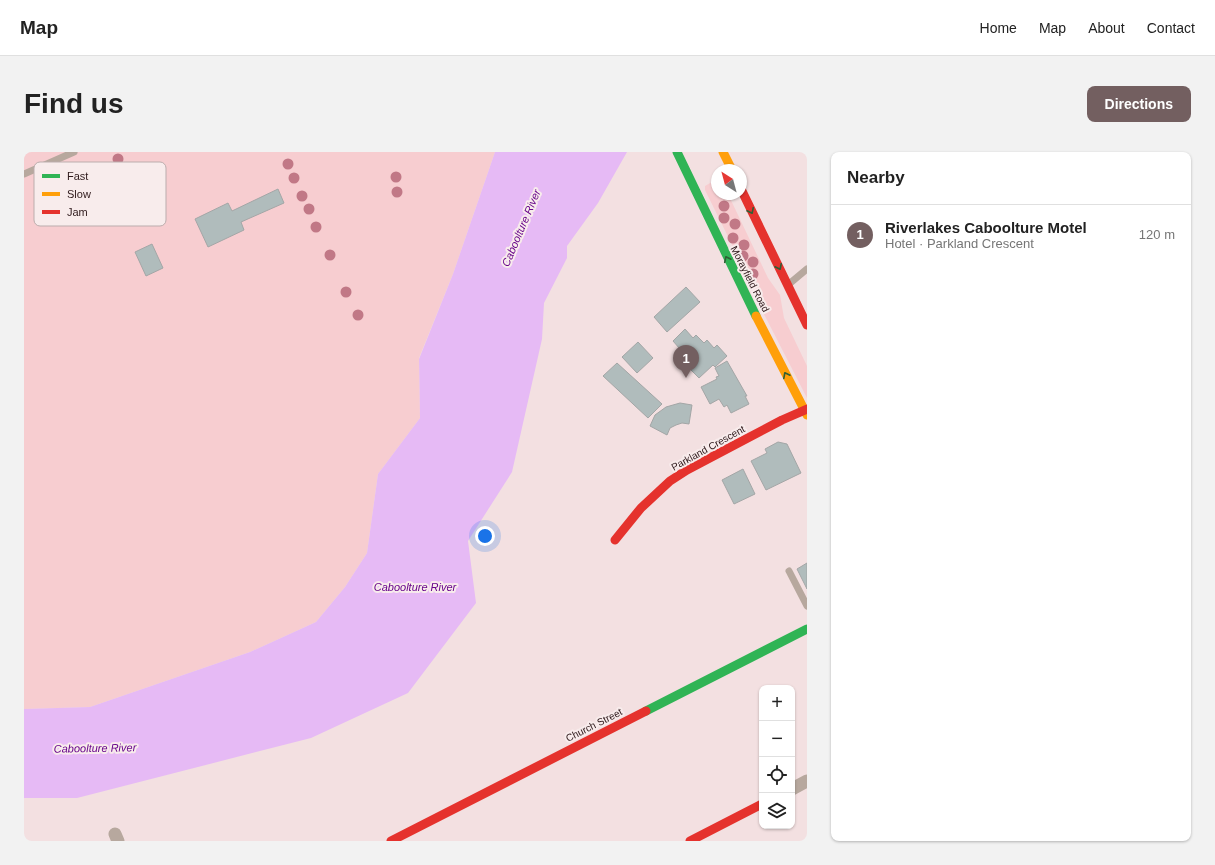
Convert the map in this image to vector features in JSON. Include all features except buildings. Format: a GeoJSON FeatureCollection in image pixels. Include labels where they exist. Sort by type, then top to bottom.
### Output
{"type":"FeatureCollection","features":[{"type":"Feature","properties":{"kind":"street","name":"Morayfield Road"},"geometry":{"type":"LineString","coordinates":[[677,152],[744,294],[806,411]]}},
{"type":"Feature","properties":{"kind":"street"},"geometry":{"type":"LineString","coordinates":[[723,152],[729,164]]}},
{"type":"Feature","properties":{"kind":"street"},"geometry":{"type":"LineString","coordinates":[[746,200],[807,325]]}},
{"type":"Feature","properties":{"kind":"street","name":"Parkland Crescent"},"geometry":{"type":"LineString","coordinates":[[615,540],[641,508],[670,481],[687,470],[806,411]]}},
{"type":"Feature","properties":{"kind":"street","name":"Church Street"},"geometry":{"type":"LineString","coordinates":[[391,841],[807,629]]}},
{"type":"Feature","properties":{"kind":"street"},"geometry":{"type":"LineString","coordinates":[[795,787],[807,781]]}},
{"type":"Feature","properties":{"kind":"street"},"geometry":{"type":"LineString","coordinates":[[690,841],[759,806]]}},
{"type":"Feature","properties":{"kind":"lane"},"geometry":{"type":"LineString","coordinates":[[51,162],[74,152]]}},
{"type":"Feature","properties":{"kind":"lane"},"geometry":{"type":"LineString","coordinates":[[24,174],[34,170]]}},
{"type":"Feature","properties":{"kind":"lane"},"geometry":{"type":"LineString","coordinates":[[788,286],[807,269]]}},
{"type":"Feature","properties":{"kind":"lane"},"geometry":{"type":"LineString","coordinates":[[789,571],[807,606]]}},
{"type":"Feature","properties":{"kind":"shaded area"},"geometry":{"type":"Polygon","coordinates":[[[24,152],[495,152],[453,274],[419,358],[420,418],[378,474],[367,553],[345,587],[316,622],[250,652],[90,707],[24,709],[24,152]]]}},
{"type":"Feature","properties":{"kind":"shaded area"},"geometry":{"type":"Polygon","coordinates":[[[711,182],[711,200],[731,200],[768,278],[780,295],[784,318],[807,366],[807,398],[750,287],[752,285],[705,190],[705,186],[711,182]]]}},
{"type":"Feature","properties":{"kind":"water","name":"Caboolture River"},"geometry":{"type":"Polygon","coordinates":[[[495,152],[627,152],[598,203],[567,246],[567,258],[544,303],[542,339],[512,472],[468,541],[476,603],[408,693],[311,738],[77,798],[24,798],[24,709],[90,707],[250,652],[316,622],[345,587],[367,553],[378,474],[420,418],[419,359],[453,274],[495,152]]]}},
{"type":"Feature","properties":{"kind":"traffic: fast"},"geometry":{"type":"LineString","coordinates":[[677,152],[756,316]]}},
{"type":"Feature","properties":{"kind":"traffic: fast"},"geometry":{"type":"LineString","coordinates":[[646,711],[807,629]]}},
{"type":"Feature","properties":{"kind":"traffic: slow"},"geometry":{"type":"LineString","coordinates":[[723,152],[729,164]]}},
{"type":"Feature","properties":{"kind":"traffic: slow"},"geometry":{"type":"LineString","coordinates":[[756,316],[807,415]]}},
{"type":"Feature","properties":{"kind":"traffic: jam"},"geometry":{"type":"LineString","coordinates":[[746,200],[807,325]]}},
{"type":"Feature","properties":{"kind":"traffic: jam"},"geometry":{"type":"LineString","coordinates":[[615,540],[641,508],[670,481],[687,470],[782,420],[807,409]]}},
{"type":"Feature","properties":{"kind":"traffic: jam"},"geometry":{"type":"LineString","coordinates":[[391,841],[646,711]]}},
{"type":"Feature","properties":{"kind":"traffic: jam"},"geometry":{"type":"LineString","coordinates":[[690,841],[759,806]]}},
{"type":"Feature","properties":{"kind":"place","name":"Riverlakes Caboolture Motel"},"geometry":{"type":"Point","coordinates":[686,378]}}]}
